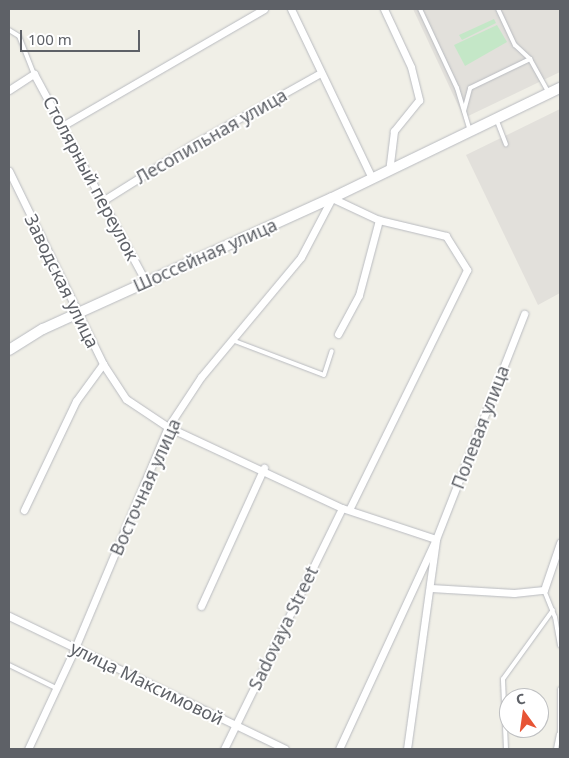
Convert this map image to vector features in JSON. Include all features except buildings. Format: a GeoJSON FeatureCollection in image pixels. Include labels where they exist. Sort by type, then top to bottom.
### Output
{"type":"FeatureCollection","features":[{"type":"Feature","properties":{"kind":"main road","name":"Шоссейная улица"},"geometry":{"type":"LineString","coordinates":[[9,348],[78,313],[332,198],[560,88]]}},
{"type":"Feature","properties":{"kind":"street"},"geometry":{"type":"LineString","coordinates":[[64,125],[264,9]]}},
{"type":"Feature","properties":{"kind":"street"},"geometry":{"type":"LineString","coordinates":[[291,9],[319,74],[372,178]]}},
{"type":"Feature","properties":{"kind":"street"},"geometry":{"type":"LineString","coordinates":[[384,9],[411,67],[419,100],[394,131],[389,170]]}},
{"type":"Feature","properties":{"kind":"street"},"geometry":{"type":"LineString","coordinates":[[9,90],[34,74]]}},
{"type":"Feature","properties":{"kind":"street","name":"Столярный переулок"},"geometry":{"type":"LineString","coordinates":[[34,74],[64,125],[146,282]]}},
{"type":"Feature","properties":{"kind":"street","name":"Лесопильная улица"},"geometry":{"type":"LineString","coordinates":[[104,200],[190,146],[319,74]]}},
{"type":"Feature","properties":{"kind":"street","name":"Заводская улица"},"geometry":{"type":"LineString","coordinates":[[9,171],[103,364],[126,399],[168,427],[264,468],[345,509],[436,539]]}},
{"type":"Feature","properties":{"kind":"street"},"geometry":{"type":"LineString","coordinates":[[332,198],[379,220],[358,295],[338,334]]}},
{"type":"Feature","properties":{"kind":"street","name":"Восточная улица"},"geometry":{"type":"LineString","coordinates":[[28,749],[75,648],[168,427],[201,377],[300,257],[332,198]]}},
{"type":"Feature","properties":{"kind":"street","name":"Sadovaya Street"},"geometry":{"type":"LineString","coordinates":[[224,749],[467,270],[446,236],[379,220]]}},
{"type":"Feature","properties":{"kind":"street","name":"Полевая улица"},"geometry":{"type":"LineString","coordinates":[[339,749],[436,539],[524,314]]}},
{"type":"Feature","properties":{"kind":"street"},"geometry":{"type":"LineString","coordinates":[[24,510],[76,401],[103,364]]}},
{"type":"Feature","properties":{"kind":"street"},"geometry":{"type":"LineString","coordinates":[[201,606],[264,468]]}},
{"type":"Feature","properties":{"kind":"street","name":"Полевая улица"},"geometry":{"type":"LineString","coordinates":[[407,749],[431,588],[436,539]]}},
{"type":"Feature","properties":{"kind":"street"},"geometry":{"type":"LineString","coordinates":[[431,588],[514,593],[544,590],[560,543]]}},
{"type":"Feature","properties":{"kind":"street","name":"улица Максимовой"},"geometry":{"type":"LineString","coordinates":[[9,616],[285,749]]}},
{"type":"Feature","properties":{"kind":"lane"},"geometry":{"type":"LineString","coordinates":[[420,9],[438,42],[470,131]]}},
{"type":"Feature","properties":{"kind":"lane"},"geometry":{"type":"LineString","coordinates":[[498,9],[515,45],[530,59],[549,93]]}},
{"type":"Feature","properties":{"kind":"lane"},"geometry":{"type":"LineString","coordinates":[[9,30],[19,36],[34,74]]}},
{"type":"Feature","properties":{"kind":"lane"},"geometry":{"type":"LineString","coordinates":[[464,111],[470,88],[530,59]]}},
{"type":"Feature","properties":{"kind":"lane"},"geometry":{"type":"LineString","coordinates":[[496,118],[506,144]]}},
{"type":"Feature","properties":{"kind":"lane"},"geometry":{"type":"LineString","coordinates":[[232,340],[324,375],[332,351]]}},
{"type":"Feature","properties":{"kind":"lane"},"geometry":{"type":"LineString","coordinates":[[544,590],[552,610],[560,646]]}},
{"type":"Feature","properties":{"kind":"lane"},"geometry":{"type":"LineString","coordinates":[[506,749],[503,679],[552,610]]}},
{"type":"Feature","properties":{"kind":"lane"},"geometry":{"type":"LineString","coordinates":[[9,665],[56,688]]}},
{"type":"Feature","properties":{"kind":"lane"},"geometry":{"type":"LineString","coordinates":[[556,749],[560,735],[560,689]]}},
{"type":"Feature","properties":{"kind":"shaded area"},"geometry":{"type":"Polygon","coordinates":[[[413,9],[560,9],[560,72],[464,118],[413,9]]]}},
{"type":"Feature","properties":{"kind":"shaded area"},"geometry":{"type":"Polygon","coordinates":[[[560,109],[560,293],[538,305],[466,155],[560,109]]]}},
{"type":"Feature","properties":{"kind":"green space"},"geometry":{"type":"Polygon","coordinates":[[[494,19],[496,23],[462,40],[459,35],[494,19]]]}},
{"type":"Feature","properties":{"kind":"green space"},"geometry":{"type":"Polygon","coordinates":[[[497,25],[507,42],[465,66],[454,45],[497,25]]]}}]}
